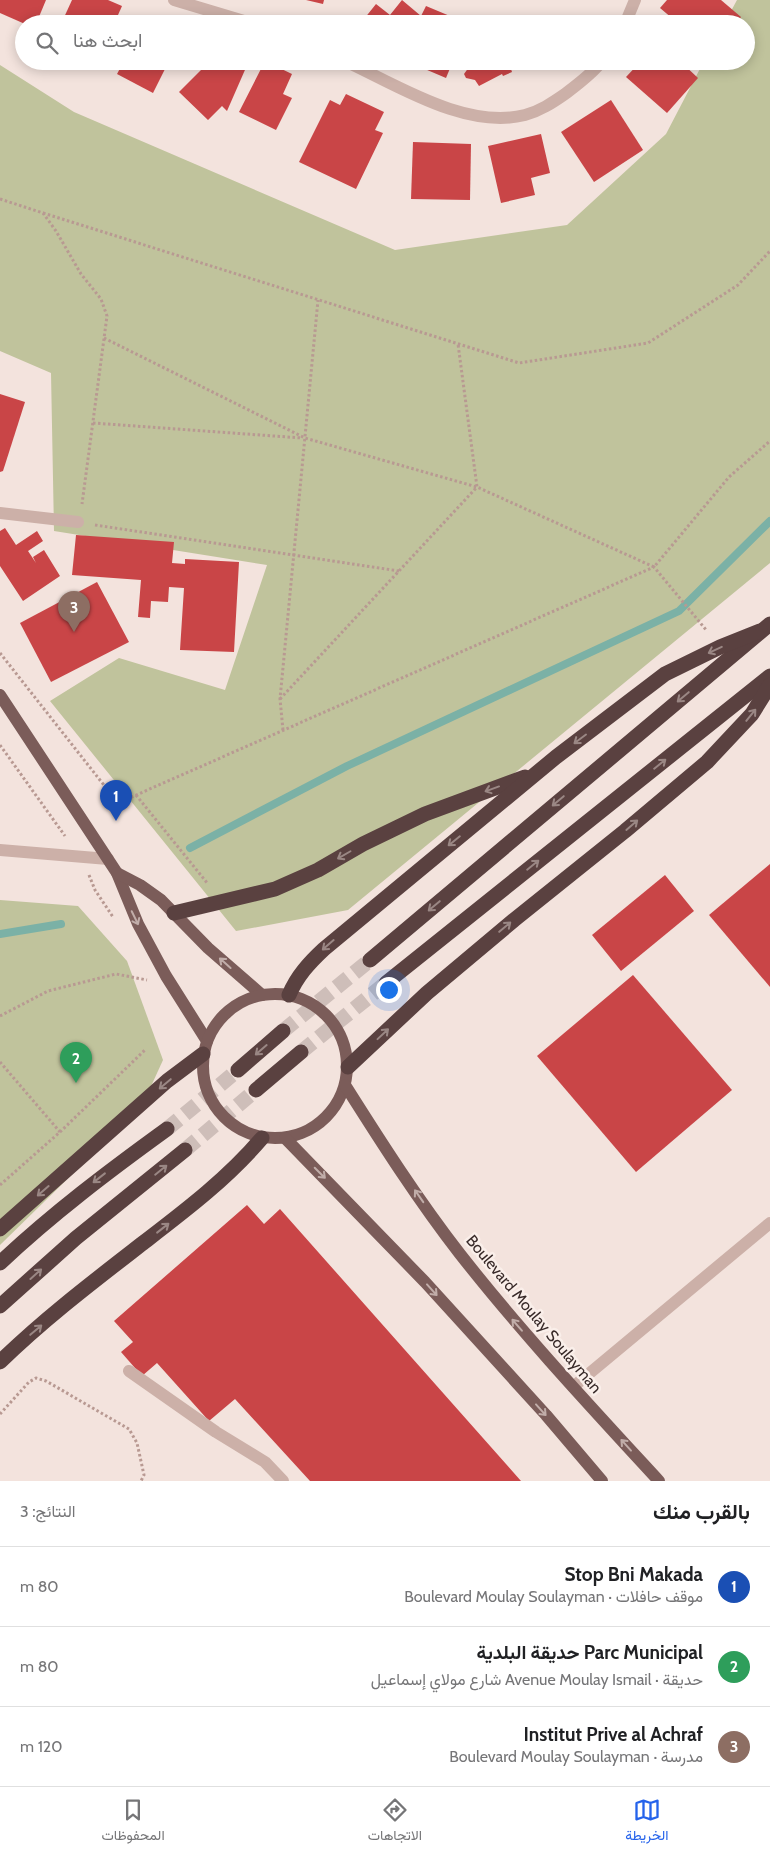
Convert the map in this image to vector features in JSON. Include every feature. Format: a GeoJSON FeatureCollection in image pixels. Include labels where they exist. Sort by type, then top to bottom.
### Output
{"type":"FeatureCollection","features":[{"type":"Feature","properties":{"kind":"highway"},"geometry":{"type":"LineString","coordinates":[[289,995],[303,969],[324,948],[538,773],[665,674],[720,647],[765,628]]}},
{"type":"Feature","properties":{"kind":"highway"},"geometry":{"type":"LineString","coordinates":[[370,960],[765,628]]}},
{"type":"Feature","properties":{"kind":"highway"},"geometry":{"type":"LineString","coordinates":[[386,983],[770,676]]}},
{"type":"Feature","properties":{"kind":"highway"},"geometry":{"type":"LineString","coordinates":[[348,1067],[427,993],[514,920],[625,832],[706,762],[752,714],[770,685]]}},
{"type":"Feature","properties":{"kind":"highway"},"geometry":{"type":"LineString","coordinates":[[174,913],[275,889],[318,870],[363,844],[424,814],[538,773]]}},
{"type":"Feature","properties":{"kind":"highway"},"geometry":{"type":"LineString","coordinates":[[238,1070],[283,1031]]}},
{"type":"Feature","properties":{"kind":"highway"},"geometry":{"type":"LineString","coordinates":[[0,1229],[205,1048]]}},
{"type":"Feature","properties":{"kind":"highway"},"geometry":{"type":"LineString","coordinates":[[256,1090],[301,1052]]}},
{"type":"Feature","properties":{"kind":"highway"},"geometry":{"type":"LineString","coordinates":[[0,1263],[28,1236],[100,1178],[167,1129]]}},
{"type":"Feature","properties":{"kind":"highway"},"geometry":{"type":"LineString","coordinates":[[0,1362],[16,1346],[211,1190],[241,1162],[262,1138]]}},
{"type":"Feature","properties":{"kind":"highway"},"geometry":{"type":"LineString","coordinates":[[0,1306],[76,1238],[185,1150]]}},
{"type":"Feature","properties":{"kind":"main road"},"geometry":{"type":"LineString","coordinates":[[0,695],[117,873],[138,924],[205,1048]]}},
{"type":"Feature","properties":{"kind":"main road"},"geometry":{"type":"LineString","coordinates":[[117,873],[140,885],[162,900],[208,948],[262,995]]}},
{"type":"Feature","properties":{"kind":"main road"},"geometry":{"type":"LineString","coordinates":[[262,995],[289,995],[308,1002],[325,1013],[337,1029],[345,1047],[348,1067],[345,1085],[333,1110],[312,1129],[285,1138],[262,1138],[244,1132],[228,1122],[216,1108],[207,1091],[203,1073],[205,1048],[216,1024],[228,1011],[244,1001],[262,995]]}},
{"type":"Feature","properties":{"kind":"main road","name":"Boulevard Moulay Soulayman"},"geometry":{"type":"LineString","coordinates":[[345,1085],[381,1142],[459,1252],[517,1325],[659,1481]]}},
{"type":"Feature","properties":{"kind":"main road"},"geometry":{"type":"LineString","coordinates":[[285,1138],[425,1282],[546,1415],[602,1481]]}},
{"type":"Feature","properties":{"kind":"street"},"geometry":{"type":"LineString","coordinates":[[174,0],[224,15]]}},
{"type":"Feature","properties":{"kind":"street"},"geometry":{"type":"LineString","coordinates":[[629,15],[636,0]]}},
{"type":"Feature","properties":{"kind":"street"},"geometry":{"type":"LineString","coordinates":[[364,70],[444,108],[503,118],[525,115],[549,106],[578,85],[593,70]]}},
{"type":"Feature","properties":{"kind":"street"},"geometry":{"type":"LineString","coordinates":[[0,513],[78,522]]}},
{"type":"Feature","properties":{"kind":"street"},"geometry":{"type":"LineString","coordinates":[[0,850],[108,859]]}},
{"type":"Feature","properties":{"kind":"street"},"geometry":{"type":"LineString","coordinates":[[573,1387],[770,1223]]}},
{"type":"Feature","properties":{"kind":"street"},"geometry":{"type":"LineString","coordinates":[[129,1371],[216,1432],[265,1462],[282,1481]]}},
{"type":"Feature","properties":{"kind":"path"},"geometry":{"type":"LineString","coordinates":[[0,199],[519,363],[648,343],[738,285],[770,251]]}},
{"type":"Feature","properties":{"kind":"path"},"geometry":{"type":"LineString","coordinates":[[43,213],[56,231],[81,274],[102,299],[107,316],[85,491],[78,522],[399,571]]}},
{"type":"Feature","properties":{"kind":"path"},"geometry":{"type":"LineString","coordinates":[[283,730],[280,699],[318,300]]}},
{"type":"Feature","properties":{"kind":"path"},"geometry":{"type":"LineString","coordinates":[[104,338],[305,438],[477,487],[654,566],[695,616]]}},
{"type":"Feature","properties":{"kind":"path"},"geometry":{"type":"LineString","coordinates":[[458,344],[477,487]]}},
{"type":"Feature","properties":{"kind":"path"},"geometry":{"type":"LineString","coordinates":[[93,423],[305,438]]}},
{"type":"Feature","properties":{"kind":"path"},"geometry":{"type":"LineString","coordinates":[[0,653],[118,803],[654,566],[729,477],[770,441]]}},
{"type":"Feature","properties":{"kind":"path"},"geometry":{"type":"LineString","coordinates":[[280,699],[477,487]]}},
{"type":"Feature","properties":{"kind":"path"},"geometry":{"type":"LineString","coordinates":[[136,795],[222,901]]}},
{"type":"Feature","properties":{"kind":"path"},"geometry":{"type":"LineString","coordinates":[[0,1016],[48,992],[116,974],[154,982]]}},
{"type":"Feature","properties":{"kind":"path"},"geometry":{"type":"LineString","coordinates":[[0,1185],[60,1132],[146,1049]]}},
{"type":"Feature","properties":{"kind":"path"},"geometry":{"type":"LineString","coordinates":[[0,1062],[60,1132]]}},
{"type":"Feature","properties":{"kind":"path"},"geometry":{"type":"LineString","coordinates":[[0,1414],[28,1382],[36,1378],[46,1381],[129,1429],[137,1443],[144,1475],[141,1481]]}},
{"type":"Feature","properties":{"kind":"green space"},"geometry":{"type":"Polygon","coordinates":[[[737,0],[770,0],[770,563],[348,910],[236,931],[50,701],[119,658],[225,690],[267,565],[54,531],[51,373],[0,351],[0,65],[74,112],[395,250],[567,225],[666,134],[699,70],[755,70],[755,15],[729,15],[737,0]]]}},
{"type":"Feature","properties":{"kind":"green space"},"geometry":{"type":"Polygon","coordinates":[[[0,900],[78,906],[127,961],[163,1060],[142,1106],[0,1245],[0,900]]]}},
{"type":"Feature","properties":{"kind":"building"},"geometry":{"type":"Polygon","coordinates":[[[0,0],[46,0],[40,15],[15,15],[15,20],[0,13],[0,0]]]}},
{"type":"Feature","properties":{"kind":"building"},"geometry":{"type":"Polygon","coordinates":[[[72,0],[108,0],[122,6],[118,15],[65,15],[72,0]]]}},
{"type":"Feature","properties":{"kind":"building"},"geometry":{"type":"Polygon","coordinates":[[[306,0],[324,0],[323,4],[306,0]]]}},
{"type":"Feature","properties":{"kind":"building"},"geometry":{"type":"Polygon","coordinates":[[[402,0],[420,15],[390,15],[402,0]]]}},
{"type":"Feature","properties":{"kind":"building"},"geometry":{"type":"Polygon","coordinates":[[[667,0],[721,0],[739,15],[668,15],[660,8],[667,0]]]}},
{"type":"Feature","properties":{"kind":"building"},"geometry":{"type":"Polygon","coordinates":[[[376,4],[390,15],[367,15],[376,4]]]}},
{"type":"Feature","properties":{"kind":"building"},"geometry":{"type":"Polygon","coordinates":[[[426,6],[448,15],[422,15],[426,6]]]}},
{"type":"Feature","properties":{"kind":"building"},"geometry":{"type":"Polygon","coordinates":[[[119,70],[164,70],[153,93],[117,74],[119,70]]]}},
{"type":"Feature","properties":{"kind":"building"},"geometry":{"type":"Polygon","coordinates":[[[201,70],[245,70],[227,111],[222,106],[208,120],[179,92],[201,70]]]}},
{"type":"Feature","properties":{"kind":"building"},"geometry":{"type":"Polygon","coordinates":[[[260,70],[284,70],[292,74],[283,94],[292,98],[276,130],[239,112],[260,70]]]}},
{"type":"Feature","properties":{"kind":"building"},"geometry":{"type":"Polygon","coordinates":[[[427,70],[449,70],[446,78],[427,70]]]}},
{"type":"Feature","properties":{"kind":"building"},"geometry":{"type":"Polygon","coordinates":[[[467,70],[511,70],[512,72],[503,76],[502,74],[479,86],[475,80],[466,78],[464,74],[467,70]]]}},
{"type":"Feature","properties":{"kind":"building"},"geometry":{"type":"Polygon","coordinates":[[[633,70],[690,70],[698,78],[667,113],[626,77],[633,70]]]}},
{"type":"Feature","properties":{"kind":"building"},"geometry":{"type":"Polygon","coordinates":[[[346,94],[384,112],[375,130],[383,133],[356,189],[299,162],[330,100],[340,105],[346,94]]]}},
{"type":"Feature","properties":{"kind":"building"},"geometry":{"type":"Polygon","coordinates":[[[611,100],[643,150],[594,182],[561,132],[611,100]]]}},
{"type":"Feature","properties":{"kind":"building"},"geometry":{"type":"Polygon","coordinates":[[[541,134],[550,173],[531,178],[535,195],[501,203],[488,146],[541,134]]]}},
{"type":"Feature","properties":{"kind":"building"},"geometry":{"type":"Polygon","coordinates":[[[413,142],[471,144],[470,200],[411,199],[413,142]]]}},
{"type":"Feature","properties":{"kind":"building"},"geometry":{"type":"Polygon","coordinates":[[[0,394],[25,402],[3,471],[0,472],[0,394]]]}},
{"type":"Feature","properties":{"kind":"building"},"geometry":{"type":"Polygon","coordinates":[[[5,528],[16,545],[37,531],[43,541],[28,551],[36,563],[33,557],[44,550],[60,576],[23,601],[0,566],[0,531],[5,528]]]}},
{"type":"Feature","properties":{"kind":"building"},"geometry":{"type":"Polygon","coordinates":[[[76,535],[174,542],[172,563],[185,564],[185,559],[239,562],[234,652],[180,650],[184,588],[169,587],[168,602],[151,601],[150,618],[138,617],[141,580],[72,575],[76,535]]]}},
{"type":"Feature","properties":{"kind":"building"},"geometry":{"type":"Polygon","coordinates":[[[97,582],[129,642],[51,682],[20,623],[97,582]]]}},
{"type":"Feature","properties":{"kind":"building"},"geometry":{"type":"Polygon","coordinates":[[[770,864],[770,987],[709,915],[770,864]]]}},
{"type":"Feature","properties":{"kind":"building"},"geometry":{"type":"Polygon","coordinates":[[[665,875],[694,911],[621,971],[592,935],[665,875]]]}},
{"type":"Feature","properties":{"kind":"building"},"geometry":{"type":"Polygon","coordinates":[[[633,975],[732,1090],[636,1172],[537,1056],[633,975]]]}},
{"type":"Feature","properties":{"kind":"building"},"geometry":{"type":"Polygon","coordinates":[[[247,1205],[264,1224],[280,1209],[521,1481],[310,1481],[235,1399],[209,1421],[157,1363],[142,1376],[121,1352],[133,1342],[114,1321],[247,1205]]]}},
{"type":"Feature","properties":{"kind":"waterway"},"geometry":{"type":"LineString","coordinates":[[190,848],[347,766],[679,611],[770,521]]}},
{"type":"Feature","properties":{"kind":"waterway"},"geometry":{"type":"LineString","coordinates":[[0,934],[61,924]]}},
{"type":"Feature","properties":{"kind":"tunnel"},"geometry":{"type":"LineString","coordinates":[[283,1031],[370,960]]}},
{"type":"Feature","properties":{"kind":"tunnel"},"geometry":{"type":"LineString","coordinates":[[301,1052],[386,983]]}},
{"type":"Feature","properties":{"kind":"tunnel"},"geometry":{"type":"LineString","coordinates":[[167,1129],[238,1070]]}},
{"type":"Feature","properties":{"kind":"tunnel"},"geometry":{"type":"LineString","coordinates":[[185,1150],[256,1090]]}},
{"type":"Feature","properties":{"kind":"place","name":"Institut Prive al Achraf"},"geometry":{"type":"Point","coordinates":[74,632]}},
{"type":"Feature","properties":{"kind":"place","name":"Stop Bni Makada"},"geometry":{"type":"Point","coordinates":[116,821]}},
{"type":"Feature","properties":{"kind":"place","name":"Parc Municipal حديقة البلدية"},"geometry":{"type":"Point","coordinates":[76,1083]}}]}
